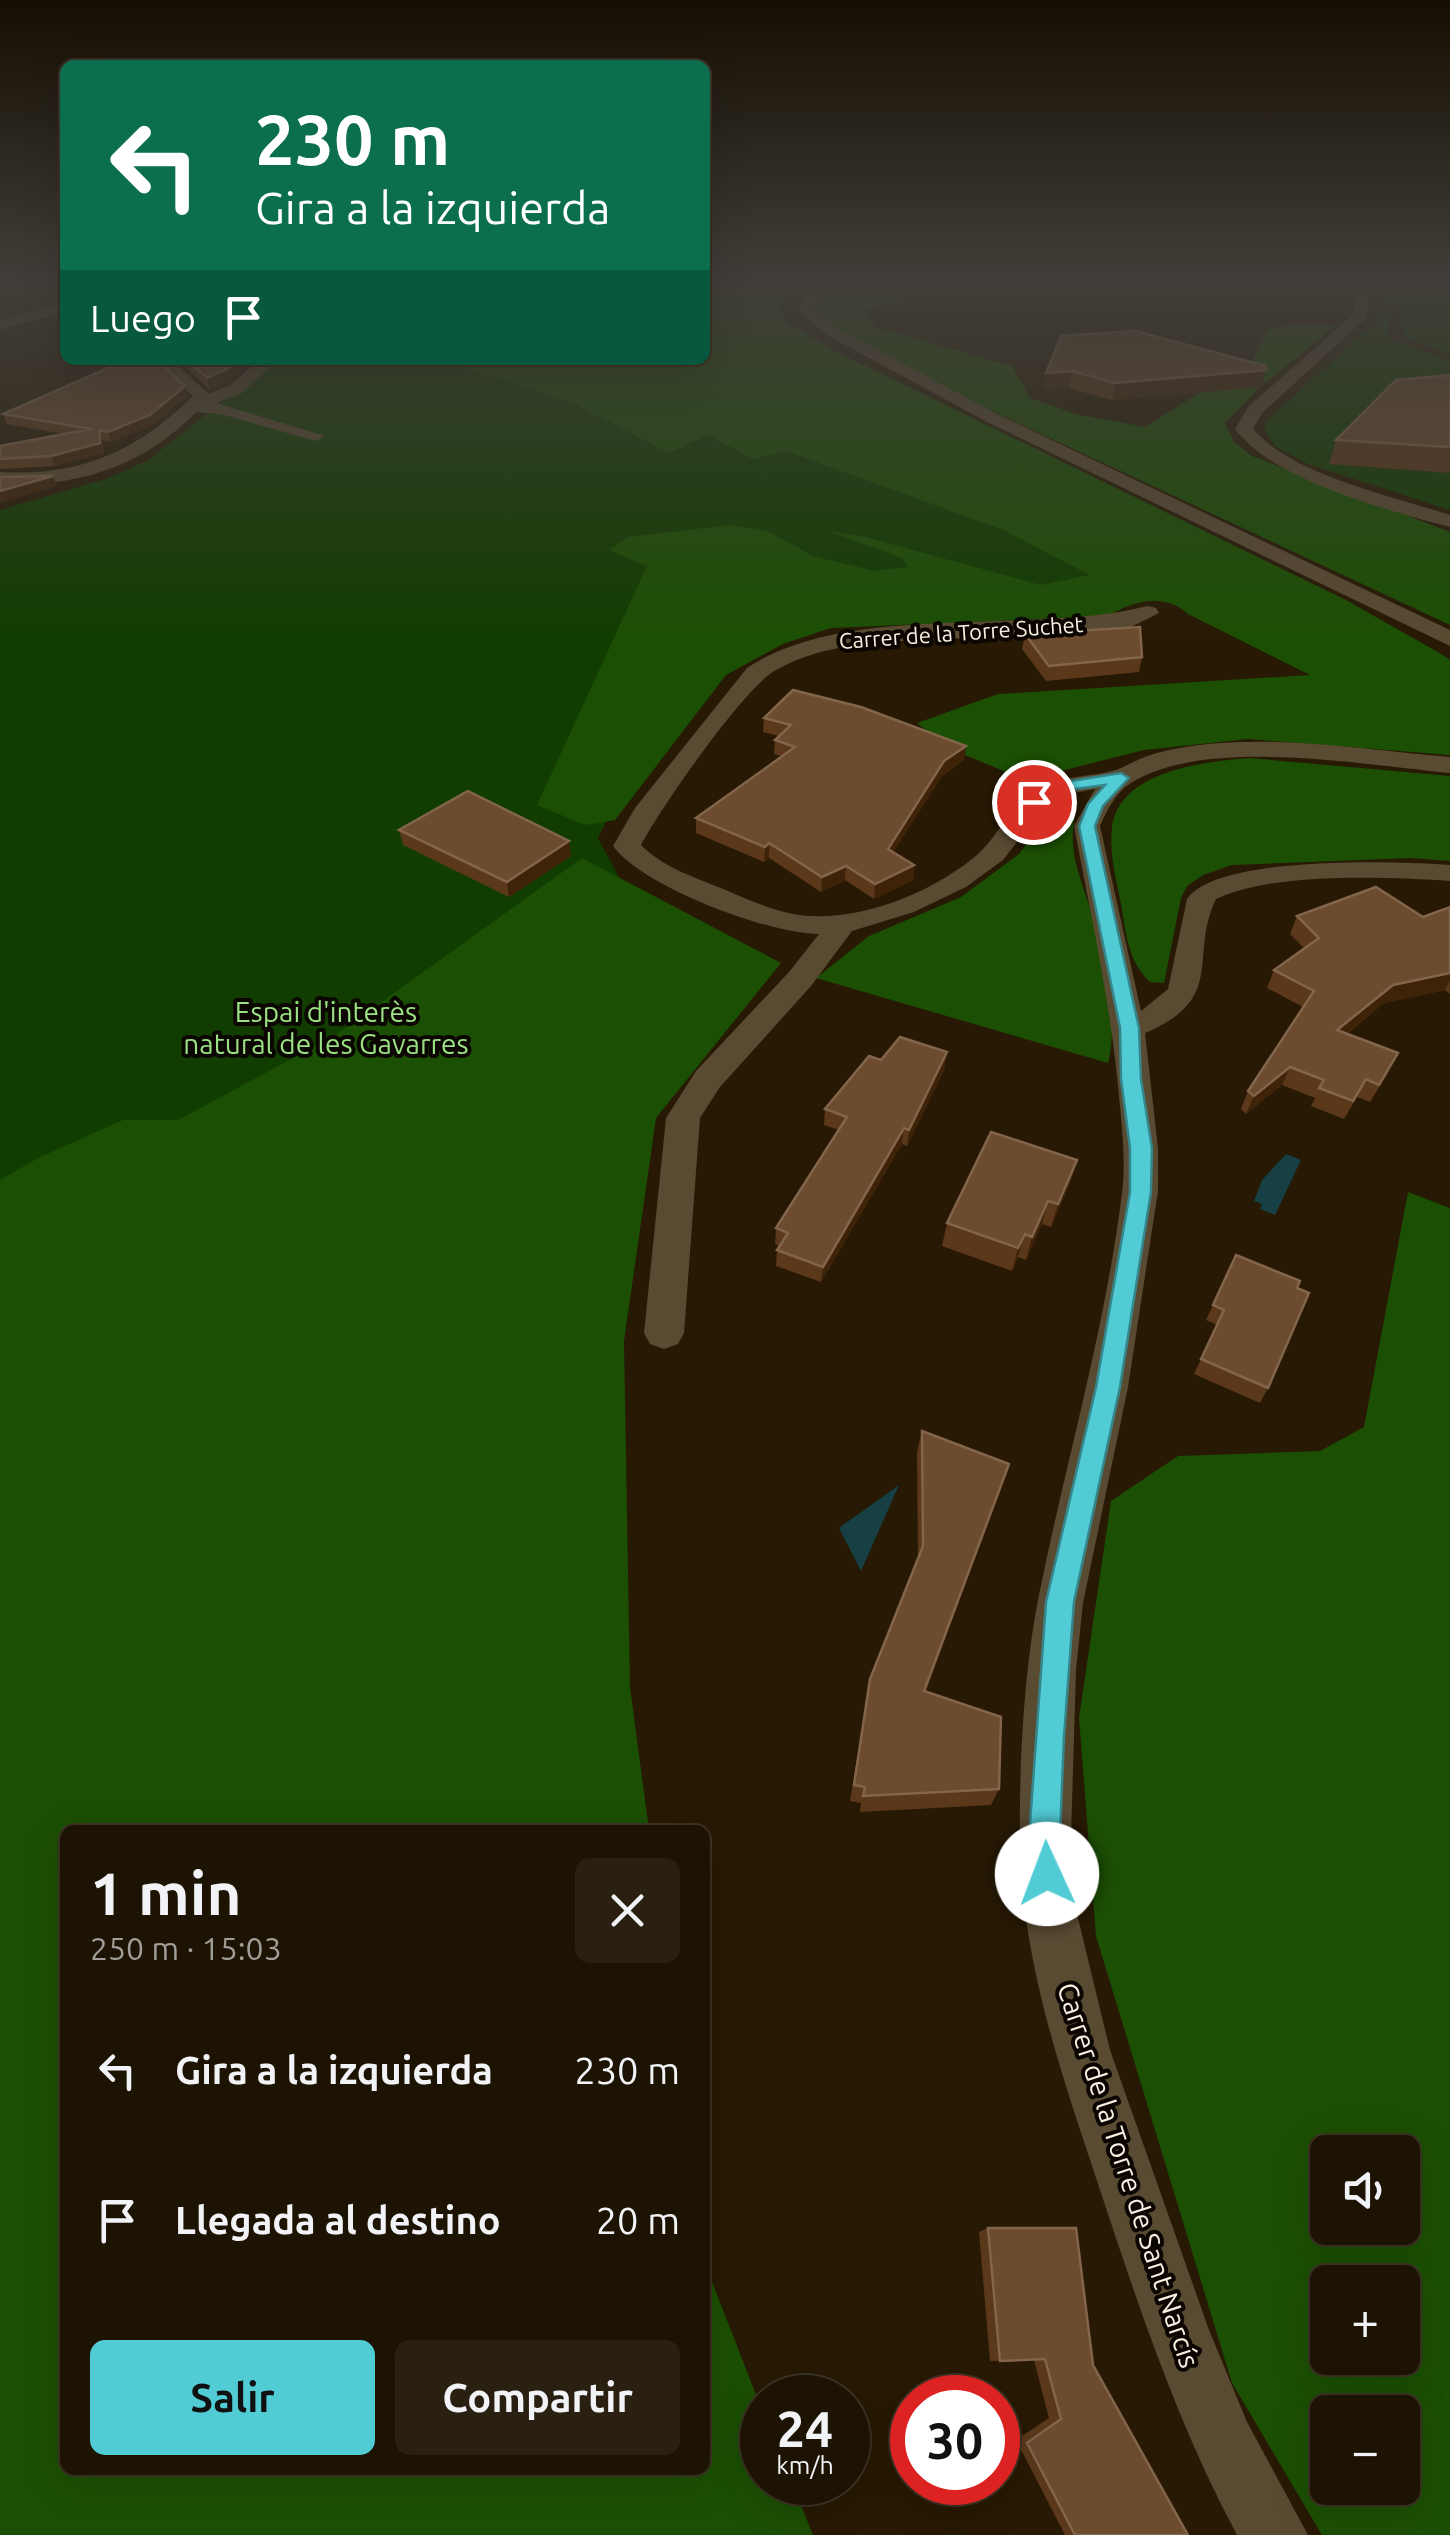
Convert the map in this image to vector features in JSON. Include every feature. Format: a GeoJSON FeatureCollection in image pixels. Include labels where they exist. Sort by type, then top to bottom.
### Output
{"type":"FeatureCollection","features":[{"type":"Feature","properties":{"kind":"street"},"geometry":{"type":"LineString","coordinates":[[193,407],[196,402]]}},
{"type":"Feature","properties":{"kind":"street"},"geometry":{"type":"LineString","coordinates":[[0,478],[55,480],[112,466],[204,402]]}},
{"type":"Feature","properties":{"kind":"street"},"geometry":{"type":"LineString","coordinates":[[962,402],[1450,639]]}},
{"type":"Feature","properties":{"kind":"street"},"geometry":{"type":"LineString","coordinates":[[1264,402],[1244,429],[1248,439],[1276,458],[1450,521]]}},
{"type":"Feature","properties":{"kind":"street"},"geometry":{"type":"LineString","coordinates":[[193,407],[222,409],[316,436]]}},
{"type":"Feature","properties":{"kind":"street","name":"Carrer de la Torre Suchet"},"geometry":{"type":"LineString","coordinates":[[840,927],[809,927],[740,907],[648,864],[628,846],[644,814],[755,673],[800,650],[846,638],[1100,623],[1131,620],[1148,613]]}},
{"type":"Feature","properties":{"kind":"street","name":"Carrer de la Torre de Sant Narcís"},"geometry":{"type":"LineString","coordinates":[[1274,2535],[1224,2445],[1178,2330],[1082,2050],[1050,1910],[1044,1837],[1052,1670],[1060,1602],[1108,1387],[1140,1192],[1141,1148],[1131,1079],[1129,1028],[1087,826],[1096,804],[1121,778],[1150,763],[1190,754],[1229,751],[1450,764]]}},
{"type":"Feature","properties":{"kind":"street"},"geometry":{"type":"LineString","coordinates":[[664,1333],[683,1118],[708,1079],[800,979],[840,927],[912,902],[962,877],[986,861],[1044,794],[1064,786],[1121,778]]}},
{"type":"Feature","properties":{"kind":"street"},"geometry":{"type":"LineString","coordinates":[[1129,1028],[1166,1013],[1181,996],[1200,901],[1215,888],[1263,877],[1391,871],[1450,873]]}},
{"type":"Feature","properties":{"kind":"green space","name":"Espai d'interès natural de les Gavarres"},"geometry":{"type":"Polygon","coordinates":[[[221,402],[658,402],[1135,576],[785,636],[731,668],[611,811],[598,838],[622,883],[68,1825],[60,1825],[60,2475],[708,2475],[740,2535],[0,2535],[0,510],[109,478],[147,461],[221,402]]]}},
{"type":"Feature","properties":{"kind":"green space"},"geometry":{"type":"Polygon","coordinates":[[[940,402],[1346,600],[1443,655],[1450,660],[1450,755],[1248,739],[1144,750],[1025,780],[946,747],[917,723],[998,694],[1310,675],[1179,607],[1148,601],[1108,616],[831,628],[783,644],[726,675],[615,820],[585,825],[537,805],[647,566],[609,550],[628,537],[729,525],[766,530],[813,556],[875,571],[908,567],[902,558],[827,531],[862,536],[1041,585],[1090,575],[1003,530],[787,451],[753,459],[708,435],[669,453],[573,403],[940,402]]]}},
{"type":"Feature","properties":{"kind":"green space"},"geometry":{"type":"Polygon","coordinates":[[[974,402],[1042,402],[1076,414],[1145,427],[1185,402],[1245,402],[1225,423],[1234,442],[1252,456],[1450,532],[1450,625],[974,402]]]}},
{"type":"Feature","properties":{"kind":"green space"},"geometry":{"type":"Polygon","coordinates":[[[1287,402],[1448,402],[1330,464],[1450,473],[1450,510],[1308,464],[1276,447],[1264,429],[1267,421],[1287,402]]]}},
{"type":"Feature","properties":{"kind":"green space"},"geometry":{"type":"Polygon","coordinates":[[[1249,758],[1450,776],[1450,861],[1411,858],[1232,865],[1203,875],[1187,886],[1181,898],[1164,983],[1150,982],[1129,946],[1115,876],[1111,837],[1118,808],[1147,781],[1167,773],[1210,762],[1249,758]]]}},
{"type":"Feature","properties":{"kind":"green space"},"geometry":{"type":"Polygon","coordinates":[[[1057,803],[1077,807],[1074,853],[1109,995],[1112,1030],[1108,1063],[816,978],[869,936],[961,897],[1019,854],[1057,803]]]}},
{"type":"Feature","properties":{"kind":"green space"},"geometry":{"type":"Polygon","coordinates":[[[582,858],[781,963],[656,1118],[624,1341],[630,1687],[648,1825],[60,1825],[60,2475],[710,2475],[710,2277],[748,2375],[740,2375],[740,2505],[801,2505],[813,2535],[0,2535],[0,1180],[38,1158],[123,1120],[178,1120],[334,1036],[582,858]]]}},
{"type":"Feature","properties":{"kind":"green space"},"geometry":{"type":"Polygon","coordinates":[[[1408,1192],[1450,1208],[1450,2535],[1322,2535],[1232,2383],[1096,1936],[1079,1718],[1111,1501],[1178,1456],[1320,1451],[1364,1427],[1408,1192]]]}},
{"type":"Feature","properties":{"kind":"water"},"geometry":{"type":"Polygon","coordinates":[[[1286,1154],[1301,1160],[1275,1215],[1260,1209],[1262,1204],[1254,1201],[1262,1180],[1286,1154]]]}},
{"type":"Feature","properties":{"kind":"water"},"geometry":{"type":"Polygon","coordinates":[[[899,1485],[861,1571],[839,1528],[899,1485]]]}},
{"type":"Feature","properties":{"kind":"building"},"geometry":{"type":"Polygon","coordinates":[[[30,402],[165,402],[150,415],[108,432],[99,430],[100,443],[51,456],[0,459],[0,446],[91,429],[3,414],[30,402]]]}},
{"type":"Feature","properties":{"kind":"building"},"geometry":{"type":"Polygon","coordinates":[[[1374,402],[1450,402],[1450,447],[1336,440],[1374,402]]]}},
{"type":"Feature","properties":{"kind":"building"},"geometry":{"type":"Polygon","coordinates":[[[53,476],[0,491],[0,477],[53,476]]]}},
{"type":"Feature","properties":{"kind":"building"},"geometry":{"type":"Polygon","coordinates":[[[1140,627],[1142,657],[1049,666],[1025,634],[1140,627]]]}},
{"type":"Feature","properties":{"kind":"building"},"geometry":{"type":"Polygon","coordinates":[[[793,690],[861,707],[966,746],[944,761],[888,849],[914,865],[875,884],[846,866],[822,877],[769,843],[765,847],[696,818],[795,747],[775,740],[791,725],[764,718],[793,690]]]}},
{"type":"Feature","properties":{"kind":"building"},"geometry":{"type":"Polygon","coordinates":[[[468,791],[569,841],[507,882],[399,830],[468,791]]]}},
{"type":"Feature","properties":{"kind":"building"},"geometry":{"type":"Polygon","coordinates":[[[1376,887],[1423,917],[1450,907],[1450,973],[1393,985],[1337,1030],[1398,1053],[1379,1085],[1366,1079],[1353,1101],[1319,1088],[1324,1080],[1290,1067],[1254,1096],[1248,1091],[1314,991],[1274,970],[1319,938],[1297,916],[1376,887]]]}},
{"type":"Feature","properties":{"kind":"building"},"geometry":{"type":"Polygon","coordinates":[[[900,1037],[947,1052],[909,1130],[904,1128],[823,1267],[777,1250],[788,1233],[776,1228],[847,1117],[825,1109],[869,1056],[881,1060],[900,1037]]]}},
{"type":"Feature","properties":{"kind":"building"},"geometry":{"type":"Polygon","coordinates":[[[991,1132],[1077,1160],[1058,1204],[1048,1201],[1032,1237],[1025,1234],[1018,1248],[947,1223],[991,1132]]]}},
{"type":"Feature","properties":{"kind":"building"},"geometry":{"type":"Polygon","coordinates":[[[1236,1255],[1300,1281],[1297,1288],[1309,1293],[1268,1388],[1201,1359],[1224,1310],[1213,1305],[1236,1255]]]}},
{"type":"Feature","properties":{"kind":"building"},"geometry":{"type":"Polygon","coordinates":[[[922,1431],[1009,1464],[924,1691],[1001,1717],[999,1789],[863,1796],[865,1787],[854,1785],[870,1679],[923,1546],[922,1431]]]}},
{"type":"Feature","properties":{"kind":"building"},"geometry":{"type":"Polygon","coordinates":[[[988,2228],[1076,2228],[1093,2365],[1188,2535],[1075,2535],[1027,2443],[1061,2419],[1045,2359],[1000,2361],[988,2228]]]}},
{"type":"Feature","properties":{"kind":"route"},"geometry":{"type":"LineString","coordinates":[[1034,802],[1064,786],[1121,778],[1096,804],[1087,826],[1129,1028],[1131,1079],[1141,1148],[1140,1192],[1108,1387],[1060,1602],[1052,1670],[1044,1837],[1047,1874]]}}]}
